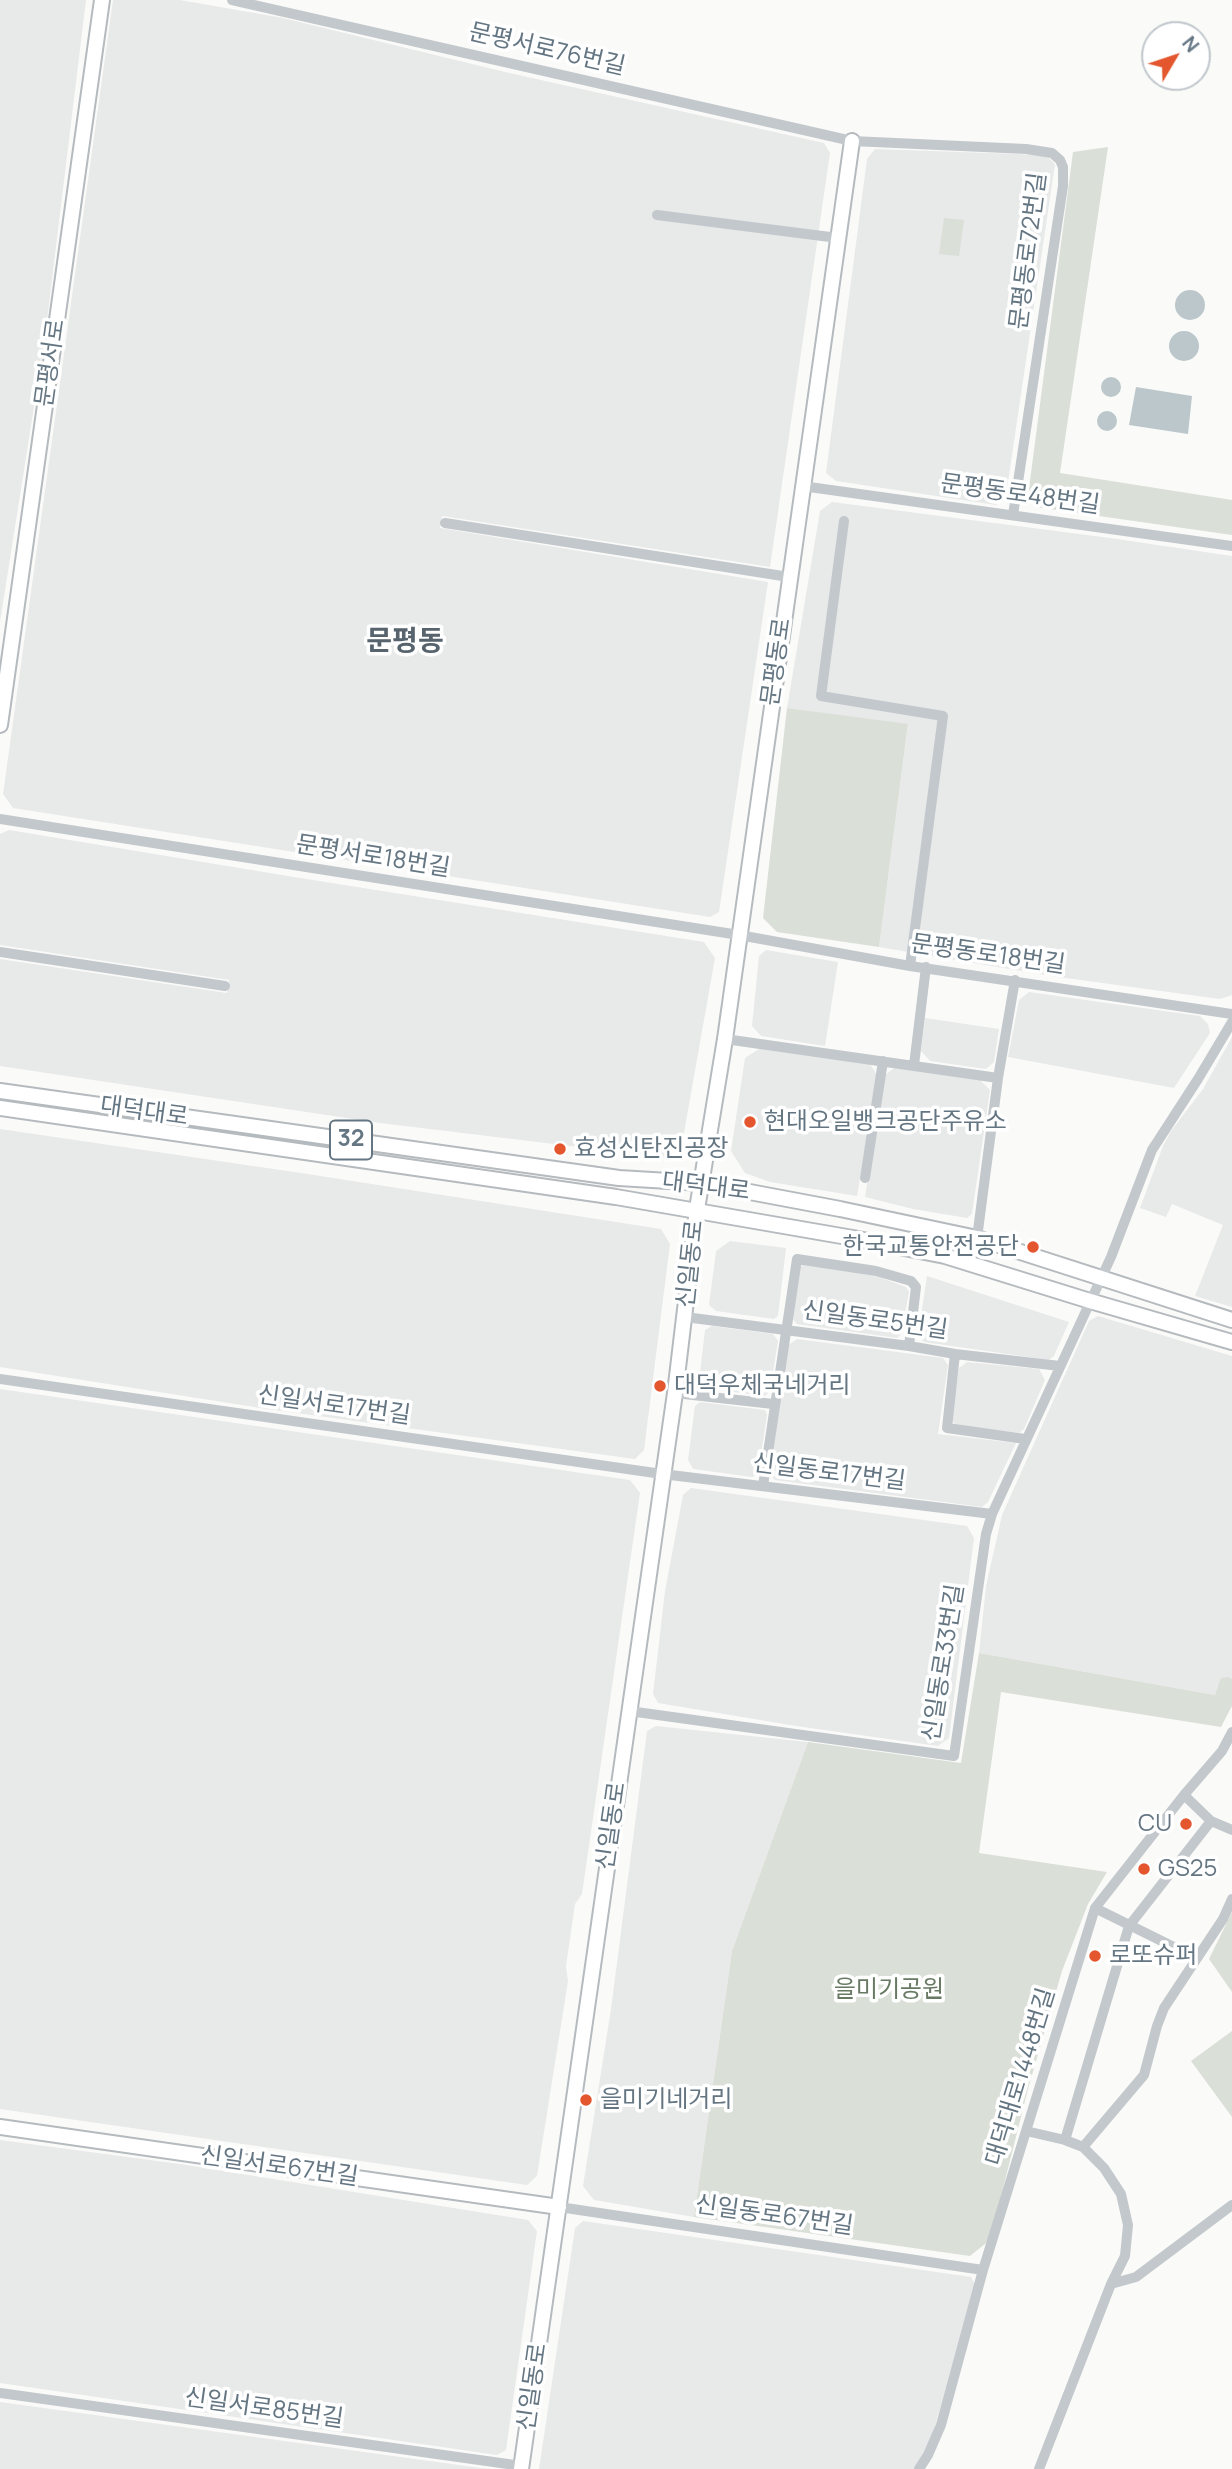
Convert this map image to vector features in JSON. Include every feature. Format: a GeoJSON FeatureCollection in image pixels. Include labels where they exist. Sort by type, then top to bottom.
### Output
{"type":"FeatureCollection","features":[{"type":"Feature","properties":{"kind":"main road","name":"문평서로"},"geometry":{"type":"LineString","coordinates":[[0,725],[102,0]]}},
{"type":"Feature","properties":{"kind":"main road","name":"문평동로"},"geometry":{"type":"LineString","coordinates":[[702,1183],[725,1039],[852,141]]}},
{"type":"Feature","properties":{"kind":"main road","name":"대덕대로"},"geometry":{"type":"LineString","coordinates":[[2,1091],[619,1178],[702,1183],[977,1238],[1232,1320]]}},
{"type":"Feature","properties":{"kind":"main road","name":"대덕대로"},"geometry":{"type":"LineString","coordinates":[[0,1108],[696,1209],[945,1256],[1232,1342]]}},
{"type":"Feature","properties":{"kind":"main road","name":"신일동로"},"geometry":{"type":"LineString","coordinates":[[521,2467],[675,1393],[696,1209],[702,1183]]}},
{"type":"Feature","properties":{"kind":"main road","name":"신일서로67번길"},"geometry":{"type":"LineString","coordinates":[[0,2127],[559,2207]]}},
{"type":"Feature","properties":{"kind":"street","name":"문평서로76번길"},"geometry":{"type":"LineString","coordinates":[[232,0],[852,141]]}},
{"type":"Feature","properties":{"kind":"street","name":"문평동로72번길"},"geometry":{"type":"LineString","coordinates":[[852,141],[1026,149],[1052,153],[1060,160],[1063,167],[1063,186],[1013,515]]}},
{"type":"Feature","properties":{"kind":"street"},"geometry":{"type":"LineString","coordinates":[[657,215],[838,238]]}},
{"type":"Feature","properties":{"kind":"street","name":"문평동로48번길"},"geometry":{"type":"LineString","coordinates":[[802,486],[1232,546]]}},
{"type":"Feature","properties":{"kind":"street"},"geometry":{"type":"LineString","coordinates":[[844,521],[821,696],[943,716],[910,966]]}},
{"type":"Feature","properties":{"kind":"street"},"geometry":{"type":"LineString","coordinates":[[445,523],[789,577]]}},
{"type":"Feature","properties":{"kind":"street","name":"문평서로18번길"},"geometry":{"type":"LineString","coordinates":[[0,819],[739,935]]}},
{"type":"Feature","properties":{"kind":"street","name":"문평동로18번길"},"geometry":{"type":"LineString","coordinates":[[739,935],[910,966],[1232,1014]]}},
{"type":"Feature","properties":{"kind":"street"},"geometry":{"type":"LineString","coordinates":[[0,952],[225,986]]}},
{"type":"Feature","properties":{"kind":"street"},"geometry":{"type":"LineString","coordinates":[[914,1065],[926,967]]}},
{"type":"Feature","properties":{"kind":"street"},"geometry":{"type":"LineString","coordinates":[[977,1238],[998,1078],[1016,980]]}},
{"type":"Feature","properties":{"kind":"street","name":"신일동로33번길"},"geometry":{"type":"LineString","coordinates":[[629,1711],[954,1756],[986,1534],[992,1514],[1111,1257],[1152,1150],[1232,1022]]}},
{"type":"Feature","properties":{"kind":"street"},"geometry":{"type":"LineString","coordinates":[[725,1039],[998,1078]]}},
{"type":"Feature","properties":{"kind":"street"},"geometry":{"type":"LineString","coordinates":[[865,1178],[883,1061]]}},
{"type":"Feature","properties":{"kind":"street"},"geometry":{"type":"LineString","coordinates":[[763,1486],[797,1259],[876,1271],[911,1281],[916,1287],[909,1346]]}},
{"type":"Feature","properties":{"kind":"street","name":"신일동로5번길"},"geometry":{"type":"LineString","coordinates":[[685,1317],[1060,1366]]}},
{"type":"Feature","properties":{"kind":"street"},"geometry":{"type":"LineString","coordinates":[[955,1354],[947,1428],[1025,1439]]}},
{"type":"Feature","properties":{"kind":"street","name":"신일서로17번길"},"geometry":{"type":"LineString","coordinates":[[0,1379],[662,1474]]}},
{"type":"Feature","properties":{"kind":"street"},"geometry":{"type":"LineString","coordinates":[[675,1393],[774,1404]]}},
{"type":"Feature","properties":{"kind":"street","name":"신일동로17번길"},"geometry":{"type":"LineString","coordinates":[[662,1474],[992,1514]]}},
{"type":"Feature","properties":{"kind":"street","name":"대덕대로1448번길"},"geometry":{"type":"LineString","coordinates":[[919,2469],[941,2426],[983,2270],[1095,1908],[1184,1795],[1227,1754],[1232,1732]]}},
{"type":"Feature","properties":{"kind":"street"},"geometry":{"type":"LineString","coordinates":[[1184,1795],[1211,1821],[1231,1827]]}},
{"type":"Feature","properties":{"kind":"street"},"geometry":{"type":"LineString","coordinates":[[1065,2140],[1129,1926],[1211,1821]]}},
{"type":"Feature","properties":{"kind":"street"},"geometry":{"type":"LineString","coordinates":[[1083,2147],[1144,2074],[1164,2008],[1223,1919],[1232,1899]]}},
{"type":"Feature","properties":{"kind":"street"},"geometry":{"type":"LineString","coordinates":[[1095,1908],[1196,1958]]}},
{"type":"Feature","properties":{"kind":"street"},"geometry":{"type":"LineString","coordinates":[[1026,2131],[1083,2147],[1104,2168],[1121,2193],[1128,2225],[1125,2256],[1111,2284],[1039,2469]]}},
{"type":"Feature","properties":{"kind":"street"},"geometry":{"type":"LineString","coordinates":[[1111,2284],[1136,2277],[1232,2205]]}},
{"type":"Feature","properties":{"kind":"street","name":"신일동로67번길"},"geometry":{"type":"LineString","coordinates":[[559,2207],[983,2270]]}},
{"type":"Feature","properties":{"kind":"street","name":"신일서로85번길"},"geometry":{"type":"LineString","coordinates":[[0,2393],[521,2467]]}},
{"type":"Feature","properties":{"kind":"shaded area"},"geometry":{"type":"Polygon","coordinates":[[[0,0],[86,0],[45,337],[0,622],[0,0]]]}},
{"type":"Feature","properties":{"kind":"shaded area"},"geometry":{"type":"Polygon","coordinates":[[[113,0],[180,0],[283,18],[505,72],[824,143],[830,153],[770,567],[442,516],[440,528],[768,582],[719,912],[710,917],[13,808],[3,794],[113,0]]]}},
{"type":"Feature","properties":{"kind":"shaded area"},"geometry":{"type":"Polygon","coordinates":[[[875,149],[1047,156],[1055,164],[1006,496],[996,505],[836,481],[826,473],[867,159],[875,149]]]}},
{"type":"Feature","properties":{"kind":"shaded area"},"geometry":{"type":"Polygon","coordinates":[[[1190,290],[1201,294],[1205,305],[1201,316],[1190,320],[1179,316],[1175,305],[1179,294],[1190,290]]]}},
{"type":"Feature","properties":{"kind":"shaded area"},"geometry":{"type":"Polygon","coordinates":[[[1184,331],[1195,335],[1199,346],[1195,357],[1184,361],[1173,357],[1169,346],[1173,335],[1184,331]]]}},
{"type":"Feature","properties":{"kind":"shaded area"},"geometry":{"type":"Polygon","coordinates":[[[1111,377],[1118,380],[1121,387],[1118,394],[1111,397],[1104,394],[1101,387],[1104,380],[1111,377]]]}},
{"type":"Feature","properties":{"kind":"shaded area"},"geometry":{"type":"Polygon","coordinates":[[[1136,387],[1192,396],[1188,434],[1129,425],[1136,387]]]}},
{"type":"Feature","properties":{"kind":"shaded area"},"geometry":{"type":"Polygon","coordinates":[[[1107,411],[1114,414],[1117,421],[1114,428],[1107,431],[1100,428],[1097,421],[1100,414],[1107,411]]]}},
{"type":"Feature","properties":{"kind":"shaded area"},"geometry":{"type":"Polygon","coordinates":[[[832,502],[1232,556],[1232,995],[1220,999],[1051,976],[879,947],[908,725],[787,708],[820,511],[832,502]]]}},
{"type":"Feature","properties":{"kind":"shaded area"},"geometry":{"type":"Polygon","coordinates":[[[9,830],[704,942],[715,958],[682,1144],[670,1158],[380,1123],[0,1066],[0,959],[227,993],[229,980],[0,945],[0,834],[9,830]]]}},
{"type":"Feature","properties":{"kind":"shaded area"},"geometry":{"type":"Polygon","coordinates":[[[766,950],[838,962],[825,1046],[761,1036],[752,1026],[759,956],[766,950]]]}},
{"type":"Feature","properties":{"kind":"shaded area"},"geometry":{"type":"Polygon","coordinates":[[[1029,992],[1200,1016],[1208,1024],[1210,1033],[1174,1088],[1008,1057],[1019,1000],[1029,992]]]}},
{"type":"Feature","properties":{"kind":"shaded area"},"geometry":{"type":"Polygon","coordinates":[[[925,1018],[999,1029],[994,1062],[986,1069],[930,1061],[921,1051],[925,1018]]]}},
{"type":"Feature","properties":{"kind":"shaded area"},"geometry":{"type":"Polygon","coordinates":[[[1232,1037],[1232,1307],[1195,1296],[1223,1225],[1172,1204],[1166,1217],[1140,1208],[1171,1131],[1203,1089],[1232,1037]]]}},
{"type":"Feature","properties":{"kind":"shaded area"},"geometry":{"type":"Polygon","coordinates":[[[759,1049],[870,1064],[877,1075],[857,1196],[770,1182],[745,1173],[731,1151],[745,1058],[759,1049]]]}},
{"type":"Feature","properties":{"kind":"shaded area"},"geometry":{"type":"Polygon","coordinates":[[[894,1068],[980,1080],[990,1090],[972,1214],[967,1218],[865,1197],[885,1075],[894,1068]]]}},
{"type":"Feature","properties":{"kind":"shaded area"},"geometry":{"type":"Polygon","coordinates":[[[0,1129],[661,1229],[670,1244],[644,1450],[635,1459],[267,1409],[0,1367],[0,1129]]]}},
{"type":"Feature","properties":{"kind":"shaded area"},"geometry":{"type":"Polygon","coordinates":[[[730,1241],[786,1248],[778,1316],[774,1319],[716,1311],[709,1305],[716,1251],[730,1241]]]}},
{"type":"Feature","properties":{"kind":"shaded area"},"geometry":{"type":"Polygon","coordinates":[[[804,1263],[879,1277],[906,1287],[909,1292],[901,1334],[897,1338],[797,1324],[792,1318],[800,1268],[804,1263]]]}},
{"type":"Feature","properties":{"kind":"shaded area"},"geometry":{"type":"Polygon","coordinates":[[[927,1276],[1069,1322],[1054,1356],[1049,1360],[924,1342],[918,1335],[927,1276]]]}},
{"type":"Feature","properties":{"kind":"shaded area"},"geometry":{"type":"Polygon","coordinates":[[[1098,1316],[1232,1356],[1232,1679],[1229,1677],[1215,1695],[979,1653],[986,1586],[1002,1515],[1089,1321],[1098,1316]]]}},
{"type":"Feature","properties":{"kind":"shaded area"},"geometry":{"type":"Polygon","coordinates":[[[712,1326],[773,1334],[778,1341],[770,1391],[765,1396],[704,1388],[699,1381],[705,1330],[712,1326]]]}},
{"type":"Feature","properties":{"kind":"shaded area"},"geometry":{"type":"Polygon","coordinates":[[[797,1339],[943,1358],[948,1365],[938,1434],[1016,1443],[988,1502],[982,1507],[775,1480],[770,1475],[787,1346],[797,1339]]]}},
{"type":"Feature","properties":{"kind":"shaded area"},"geometry":{"type":"Polygon","coordinates":[[[967,1362],[1039,1369],[1045,1380],[1024,1429],[1019,1433],[956,1425],[951,1420],[959,1368],[967,1362]]]}},
{"type":"Feature","properties":{"kind":"shaded area"},"geometry":{"type":"Polygon","coordinates":[[[0,1389],[630,1480],[640,1493],[582,1894],[575,1904],[566,1966],[568,1981],[537,2176],[527,2185],[0,2109],[0,1389]]]}},
{"type":"Feature","properties":{"kind":"shaded area"},"geometry":{"type":"Polygon","coordinates":[[[700,1402],[765,1410],[767,1415],[758,1474],[752,1477],[693,1469],[688,1460],[695,1406],[700,1402]]]}},
{"type":"Feature","properties":{"kind":"shaded area"},"geometry":{"type":"Polygon","coordinates":[[[691,1488],[967,1526],[974,1538],[949,1738],[938,1746],[658,1703],[653,1694],[665,1591],[683,1495],[691,1488]]]}},
{"type":"Feature","properties":{"kind":"shaded area"},"geometry":{"type":"Polygon","coordinates":[[[656,1726],[808,1742],[732,1951],[694,2217],[594,2200],[583,2186],[611,2009],[647,1731],[656,1726]]]}},
{"type":"Feature","properties":{"kind":"shaded area"},"geometry":{"type":"Polygon","coordinates":[[[0,2140],[180,2164],[528,2220],[537,2231],[506,2450],[497,2455],[0,2383],[0,2140]]]}},
{"type":"Feature","properties":{"kind":"shaded area"},"geometry":{"type":"Polygon","coordinates":[[[583,2221],[971,2277],[976,2286],[930,2443],[915,2469],[539,2469],[575,2228],[583,2221]]]}},
{"type":"Feature","properties":{"kind":"shaded area"},"geometry":{"type":"Polygon","coordinates":[[[0,2402],[488,2469],[0,2469],[0,2402]]]}},
{"type":"Feature","properties":{"kind":"green space"},"geometry":{"type":"Polygon","coordinates":[[[1108,147],[1060,473],[1232,500],[1232,535],[1036,507],[1028,496],[1073,152],[1108,147]]]}},
{"type":"Feature","properties":{"kind":"green space"},"geometry":{"type":"Polygon","coordinates":[[[944,218],[964,220],[959,256],[939,254],[944,218]]]}},
{"type":"Feature","properties":{"kind":"green space"},"geometry":{"type":"Polygon","coordinates":[[[787,708],[908,724],[879,947],[777,932],[763,918],[787,708]]]}},
{"type":"Feature","properties":{"kind":"green space","name":"을미기공원"},"geometry":{"type":"Polygon","coordinates":[[[979,1653],[1215,1695],[1221,1678],[1232,1679],[1232,1706],[1221,1727],[1001,1692],[979,1853],[1107,1872],[1088,1904],[1062,1971],[1028,2089],[990,2240],[970,2256],[694,2217],[732,1951],[808,1742],[961,1763],[979,1653]]]}},
{"type":"Feature","properties":{"kind":"green space"},"geometry":{"type":"Polygon","coordinates":[[[1232,1912],[1232,1992],[1209,1959],[1232,1912]]]}},
{"type":"Feature","properties":{"kind":"green space"},"geometry":{"type":"Polygon","coordinates":[[[1232,2031],[1232,2117],[1191,2061],[1232,2031]]]}},
{"type":"Feature","properties":{"kind":"place","name":"현대오일뱅크공단주유소"},"geometry":{"type":"Point","coordinates":[750,1122]}},
{"type":"Feature","properties":{"kind":"place","name":"효성신탄진공장"},"geometry":{"type":"Point","coordinates":[560,1149]}},
{"type":"Feature","properties":{"kind":"place","name":"한국교통안전공단"},"geometry":{"type":"Point","coordinates":[1033,1247]}},
{"type":"Feature","properties":{"kind":"place","name":"대덕우체국네거리"},"geometry":{"type":"Point","coordinates":[660,1386]}},
{"type":"Feature","properties":{"kind":"place","name":"CU"},"geometry":{"type":"Point","coordinates":[1186,1824]}},
{"type":"Feature","properties":{"kind":"place","name":"GS25"},"geometry":{"type":"Point","coordinates":[1144,1869]}},
{"type":"Feature","properties":{"kind":"place","name":"로또슈퍼"},"geometry":{"type":"Point","coordinates":[1095,1956]}},
{"type":"Feature","properties":{"kind":"place","name":"을미기네거리"},"geometry":{"type":"Point","coordinates":[586,2100]}},
{"type":"Feature","properties":{"kind":"district","name":"문평동"},"geometry":{"type":"Point","coordinates":[405,642]}}]}
